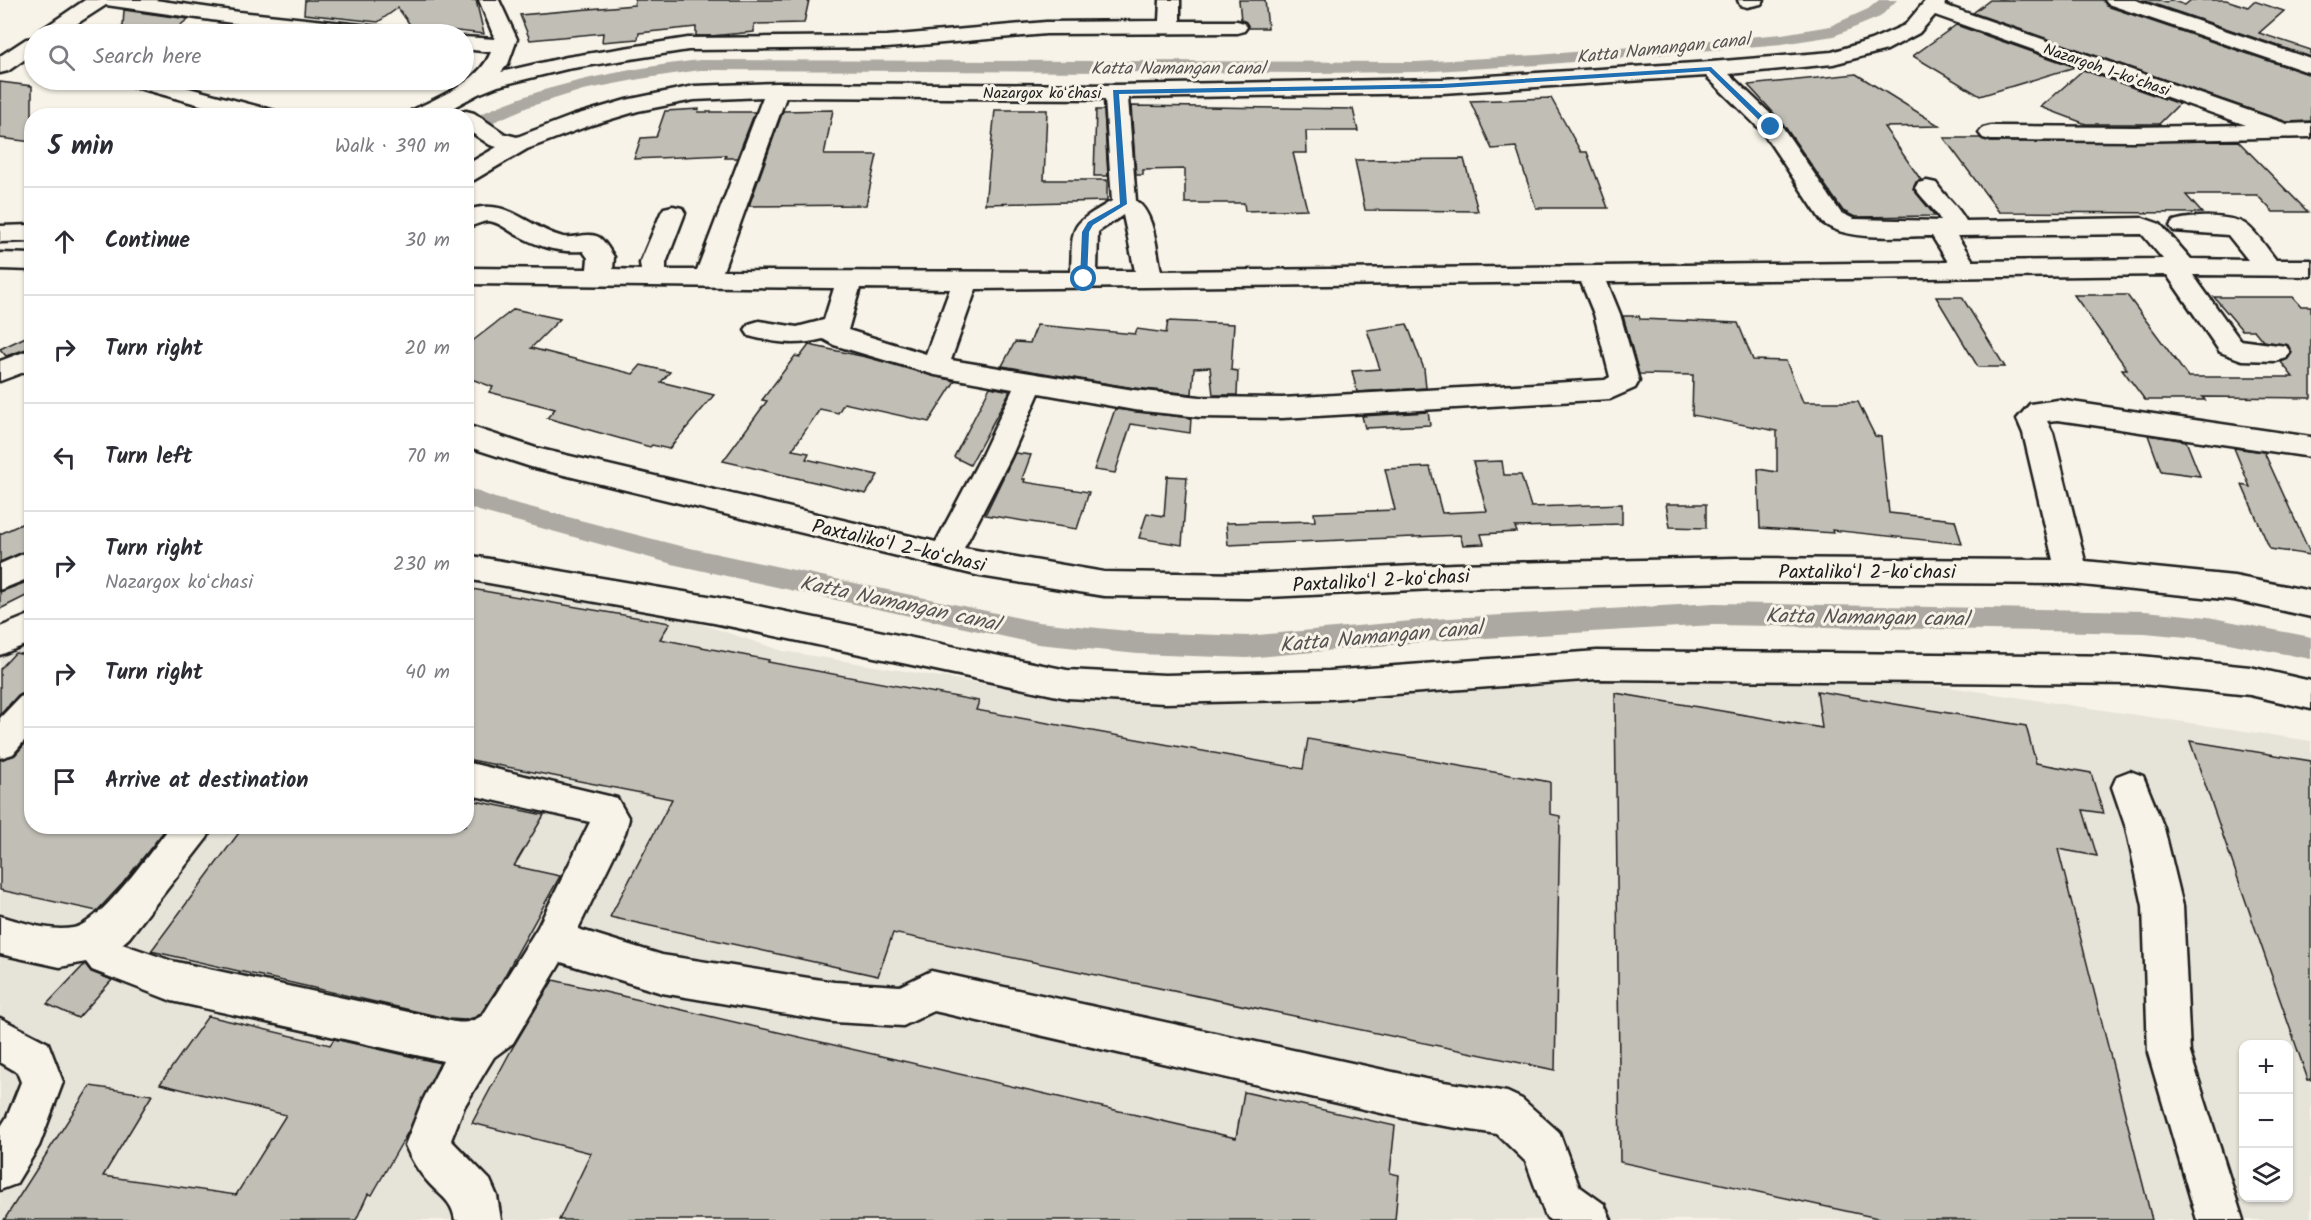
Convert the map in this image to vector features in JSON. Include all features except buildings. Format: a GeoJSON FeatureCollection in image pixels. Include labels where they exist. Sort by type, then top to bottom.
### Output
{"type":"FeatureCollection","features":[{"type":"Feature","properties":{"kind":"street"},"geometry":{"type":"LineString","coordinates":[[63,24],[99,0]]}},
{"type":"Feature","properties":{"kind":"street"},"geometry":{"type":"LineString","coordinates":[[112,0],[296,24]]}},
{"type":"Feature","properties":{"kind":"street"},"geometry":{"type":"LineString","coordinates":[[474,85],[497,64],[506,39],[489,0]]}},
{"type":"Feature","properties":{"kind":"street"},"geometry":{"type":"LineString","coordinates":[[1169,27],[1170,0]]}},
{"type":"Feature","properties":{"kind":"street"},"geometry":{"type":"LineString","coordinates":[[2115,0],[2311,66]]}},
{"type":"Feature","properties":{"kind":"street","name":"Nazargox koʻchasi"},"geometry":{"type":"LineString","coordinates":[[474,169],[508,142],[634,105],[694,93],[777,90],[1116,92],[1442,86],[1711,69],[1833,58],[1879,45],[1912,29],[1934,4]]}},
{"type":"Feature","properties":{"kind":"street","name":"Nazargoh 1-koʻchasi"},"geometry":{"type":"LineString","coordinates":[[1934,4],[2283,130]]}},
{"type":"Feature","properties":{"kind":"street"},"geometry":{"type":"LineString","coordinates":[[231,24],[239,18]]}},
{"type":"Feature","properties":{"kind":"street"},"geometry":{"type":"LineString","coordinates":[[474,87],[491,81],[567,63],[688,44],[887,42],[1046,28],[1237,27]]}},
{"type":"Feature","properties":{"kind":"street"},"geometry":{"type":"LineString","coordinates":[[474,43],[504,47]]}},
{"type":"Feature","properties":{"kind":"street"},"geometry":{"type":"LineString","coordinates":[[0,66],[24,50]]}},
{"type":"Feature","properties":{"kind":"street"},"geometry":{"type":"LineString","coordinates":[[1711,69],[1771,127],[1832,218],[1842,225],[1948,229],[2143,226],[2151,229],[2179,267],[2230,346],[2242,351],[2276,352]]}},
{"type":"Feature","properties":{"kind":"street"},"geometry":{"type":"LineString","coordinates":[[176,90],[239,108]]}},
{"type":"Feature","properties":{"kind":"street"},"geometry":{"type":"LineString","coordinates":[[457,108],[469,90]]}},
{"type":"Feature","properties":{"kind":"street"},"geometry":{"type":"LineString","coordinates":[[707,278],[777,90]]}},
{"type":"Feature","properties":{"kind":"street"},"geometry":{"type":"LineString","coordinates":[[1116,92],[1124,204],[1135,213],[1150,280]]}},
{"type":"Feature","properties":{"kind":"street"},"geometry":{"type":"LineString","coordinates":[[474,121],[508,142]]}},
{"type":"Feature","properties":{"kind":"street","name":"Nazargoh 1-koʻchasi"},"geometry":{"type":"LineString","coordinates":[[1991,133],[2134,134],[2311,130]]}},
{"type":"Feature","properties":{"kind":"street"},"geometry":{"type":"LineString","coordinates":[[1927,188],[1947,209],[1948,229],[1965,269]]}},
{"type":"Feature","properties":{"kind":"street"},"geometry":{"type":"LineString","coordinates":[[1084,279],[1085,232],[1091,224],[1124,204]]}},
{"type":"Feature","properties":{"kind":"street"},"geometry":{"type":"LineString","coordinates":[[474,217],[484,213],[501,216],[542,238],[563,245],[590,243],[601,257],[599,277]]}},
{"type":"Feature","properties":{"kind":"street"},"geometry":{"type":"LineString","coordinates":[[654,277],[653,263],[673,213]]}},
{"type":"Feature","properties":{"kind":"street"},"geometry":{"type":"LineString","coordinates":[[2183,226],[2225,226],[2236,230],[2270,268]]}},
{"type":"Feature","properties":{"kind":"street"},"geometry":{"type":"LineString","coordinates":[[0,234],[24,233]]}},
{"type":"Feature","properties":{"kind":"street"},"geometry":{"type":"LineString","coordinates":[[0,261],[24,262]]}},
{"type":"Feature","properties":{"kind":"street"},"geometry":{"type":"LineString","coordinates":[[474,276],[966,281],[1965,269],[2311,268]]}},
{"type":"Feature","properties":{"kind":"street"},"geometry":{"type":"LineString","coordinates":[[850,279],[832,333],[844,339],[935,366],[1134,400],[1200,408],[1282,408],[1610,389],[1625,381],[1607,314],[1591,274]]}},
{"type":"Feature","properties":{"kind":"street"},"geometry":{"type":"LineString","coordinates":[[935,366],[966,281]]}},
{"type":"Feature","properties":{"kind":"street"},"geometry":{"type":"LineString","coordinates":[[759,330],[789,337],[808,336],[833,326]]}},
{"type":"Feature","properties":{"kind":"street"},"geometry":{"type":"LineString","coordinates":[[0,372],[24,362]]}},
{"type":"Feature","properties":{"kind":"street"},"geometry":{"type":"LineString","coordinates":[[944,556],[996,458],[1030,382]]}},
{"type":"Feature","properties":{"kind":"street"},"geometry":{"type":"LineString","coordinates":[[2072,572],[2038,434],[2032,419],[2040,411],[2058,410],[2311,447]]}},
{"type":"Feature","properties":{"kind":"street","name":"Paxtalikoʻl 2-koʻchasi"},"geometry":{"type":"LineString","coordinates":[[474,438],[531,458],[944,556],[1104,584],[1248,586],[1455,576],[1736,570],[2072,572],[2234,588],[2311,604]]}},
{"type":"Feature","properties":{"kind":"street"},"geometry":{"type":"LineString","coordinates":[[0,578],[24,566]]}},
{"type":"Feature","properties":{"kind":"street"},"geometry":{"type":"LineString","coordinates":[[474,568],[714,610],[1067,684],[1165,689],[1329,685],[1609,665],[2141,670],[2250,681],[2311,695]]}},
{"type":"Feature","properties":{"kind":"street"},"geometry":{"type":"LineString","coordinates":[[0,642],[24,631]]}},
{"type":"Feature","properties":{"kind":"street"},"geometry":{"type":"LineString","coordinates":[[0,743],[24,716]]}},
{"type":"Feature","properties":{"kind":"street"},"geometry":{"type":"LineString","coordinates":[[474,780],[582,802],[604,809],[610,819],[606,833],[552,940],[498,1029],[479,1042],[451,1085],[436,1116],[428,1145],[444,1167],[474,1196],[478,1220]]}},
{"type":"Feature","properties":{"kind":"street"},"geometry":{"type":"LineString","coordinates":[[2130,787],[2145,828],[2163,906],[2169,1053],[2220,1220]]}},
{"type":"Feature","properties":{"kind":"street"},"geometry":{"type":"LineString","coordinates":[[0,935],[52,948],[70,949],[102,936],[115,925],[188,834]]}},
{"type":"Feature","properties":{"kind":"street"},"geometry":{"type":"LineString","coordinates":[[93,940],[106,957],[172,981],[436,1039],[463,1044],[479,1042]]}},
{"type":"Feature","properties":{"kind":"street"},"geometry":{"type":"LineString","coordinates":[[552,940],[662,974],[834,1002],[903,1006],[931,991],[1425,1101],[1507,1114],[1543,1148],[1562,1201],[1588,1220]]}},
{"type":"Feature","properties":{"kind":"street"},"geometry":{"type":"LineString","coordinates":[[0,1039],[33,1058],[42,1082],[24,1131],[0,1168]]}},
{"type":"Feature","properties":{"kind":"shaded area"},"geometry":{"type":"Polygon","coordinates":[[[474,581],[680,617],[783,651],[1100,703],[1639,680],[1786,678],[1948,687],[2311,741],[2311,1220],[0,1220],[0,628],[24,614],[24,834],[474,834],[474,581]]]}},
{"type":"Feature","properties":{"kind":"waterway","name":"Katta Namangan canal"},"geometry":{"type":"LineString","coordinates":[[474,124],[522,103],[580,85],[640,73],[700,65],[1417,67],[1538,60],[1782,39],[1834,31],[1874,13],[1889,0]]}},
{"type":"Feature","properties":{"kind":"waterway","name":"Katta Namangan canal"},"geometry":{"type":"LineString","coordinates":[[474,499],[676,555],[1038,633],[1138,643],[1247,647],[1433,630],[1714,614],[2145,622],[2208,628],[2311,648]]}},
{"type":"Feature","properties":{"kind":"route"},"geometry":{"type":"LineString","coordinates":[[1084,279],[1085,232],[1091,224],[1124,204],[1116,92],[1442,86],[1711,69],[1771,127]]}}]}
